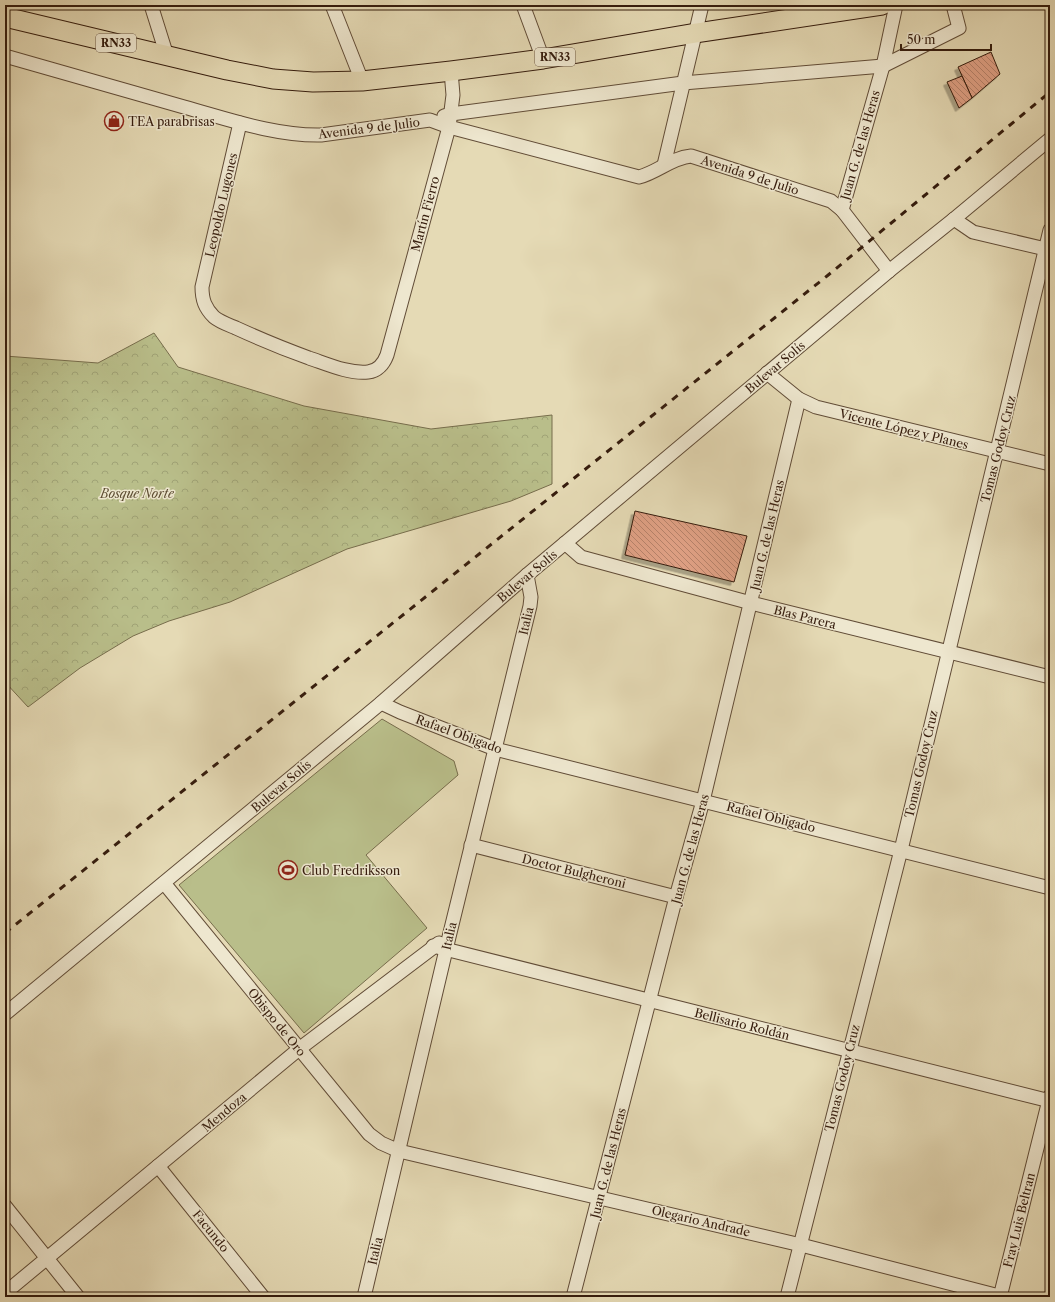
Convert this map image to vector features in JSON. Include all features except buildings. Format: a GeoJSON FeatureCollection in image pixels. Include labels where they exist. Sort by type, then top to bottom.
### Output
{"type":"FeatureCollection","features":[{"type":"Feature","properties":{"kind":"highway","name":"RN33"},"geometry":{"type":"LineString","coordinates":[[5,17],[227,70],[273,79],[313,82],[362,81],[543,59],[696,33],[882,5]]}},
{"type":"Feature","properties":{"kind":"street"},"geometry":{"type":"LineString","coordinates":[[151,5],[167,56]]}},
{"type":"Feature","properties":{"kind":"street"},"geometry":{"type":"LineString","coordinates":[[332,5],[362,81]]}},
{"type":"Feature","properties":{"kind":"street"},"geometry":{"type":"LineString","coordinates":[[523,5],[543,59]]}},
{"type":"Feature","properties":{"kind":"street"},"geometry":{"type":"LineString","coordinates":[[664,165],[702,5]]}},
{"type":"Feature","properties":{"kind":"street","name":"Juan G. de las Heras"},"geometry":{"type":"LineString","coordinates":[[888,271],[842,210],[883,66],[896,5]]}},
{"type":"Feature","properties":{"kind":"street"},"geometry":{"type":"LineString","coordinates":[[430,120],[451,114],[683,83],[883,66],[959,28],[953,5]]}},
{"type":"Feature","properties":{"kind":"street","name":"Avenida 9 de Julio"},"geometry":{"type":"LineString","coordinates":[[5,56],[240,123],[305,136],[430,120],[449,127],[639,177],[683,157],[691,156],[819,196],[831,201],[842,210]]}},
{"type":"Feature","properties":{"kind":"street","name":"Martín Fierro"},"geometry":{"type":"LineString","coordinates":[[387,354],[449,127],[453,94],[451,71]]}},
{"type":"Feature","properties":{"kind":"street","name":"Leopoldo Lugones"},"geometry":{"type":"LineString","coordinates":[[240,123],[202,287],[202,298],[206,307],[215,318],[270,344],[326,364],[354,371],[369,372],[378,368],[384,363],[387,354]]}},
{"type":"Feature","properties":{"kind":"street","name":"Bulevar Solís"},"geometry":{"type":"LineString","coordinates":[[5,1014],[381,703],[527,575],[888,271],[954,219],[1050,139]]}},
{"type":"Feature","properties":{"kind":"street"},"geometry":{"type":"LineString","coordinates":[[954,219],[973,232],[1048,250]]}},
{"type":"Feature","properties":{"kind":"street","name":"Tomas Godoy Cruz"},"geometry":{"type":"LineString","coordinates":[[788,1297],[901,850],[997,452],[1048,250],[1050,230]]}},
{"type":"Feature","properties":{"kind":"street","name":"Vicente López y Planes"},"geometry":{"type":"LineString","coordinates":[[767,373],[799,400],[816,407],[1050,464]]}},
{"type":"Feature","properties":{"kind":"street","name":"Juan G. de las Heras"},"geometry":{"type":"LineString","coordinates":[[573,1297],[600,1197],[676,897],[703,801],[799,400]]}},
{"type":"Feature","properties":{"kind":"street","name":"Blas Parera"},"geometry":{"type":"LineString","coordinates":[[565,543],[581,557],[751,603],[1050,678]]}},
{"type":"Feature","properties":{"kind":"street","name":"Italia"},"geometry":{"type":"LineString","coordinates":[[364,1297],[399,1151],[442,944],[471,845],[530,606],[531,597],[527,575]]}},
{"type":"Feature","properties":{"kind":"street","name":"Rafael Obligado"},"geometry":{"type":"LineString","coordinates":[[381,703],[400,712],[495,749],[1050,888]]}},
{"type":"Feature","properties":{"kind":"street","name":"Doctor Bulgheroni"},"geometry":{"type":"LineString","coordinates":[[471,845],[676,897]]}},
{"type":"Feature","properties":{"kind":"street","name":"Obispo de Oro"},"geometry":{"type":"LineString","coordinates":[[164,883],[369,1134],[381,1143],[399,1151]]}},
{"type":"Feature","properties":{"kind":"street","name":"Bellisario Roldán"},"geometry":{"type":"LineString","coordinates":[[442,944],[650,1001],[849,1051],[1050,1099]]}},
{"type":"Feature","properties":{"kind":"street","name":"Mendoza"},"geometry":{"type":"LineString","coordinates":[[5,1293],[299,1049],[442,944]]}},
{"type":"Feature","properties":{"kind":"street","name":"Fray Luis Beltran"},"geometry":{"type":"LineString","coordinates":[[1001,1297],[1050,1099]]}},
{"type":"Feature","properties":{"kind":"street","name":"Olegario Andrade"},"geometry":{"type":"LineString","coordinates":[[399,1151],[801,1245],[1001,1297]]}},
{"type":"Feature","properties":{"kind":"street","name":"Facundo"},"geometry":{"type":"LineString","coordinates":[[158,1166],[263,1297]]}},
{"type":"Feature","properties":{"kind":"street"},"geometry":{"type":"LineString","coordinates":[[5,1206],[78,1297]]}},
{"type":"Feature","properties":{"kind":"green space","name":"Bosque Norte"},"geometry":{"type":"Polygon","coordinates":[[[154,333],[178,367],[304,406],[431,429],[552,415],[552,484],[511,501],[347,549],[230,602],[169,621],[133,636],[80,668],[28,707],[5,682],[5,356],[98,363],[154,333]]]}},
{"type":"Feature","properties":{"kind":"green space","name":"Club Fredriksson"},"geometry":{"type":"Polygon","coordinates":[[[382,719],[454,761],[458,775],[366,855],[427,928],[304,1033],[179,885],[382,719]]]}},
{"type":"Feature","properties":{"kind":"railway"},"geometry":{"type":"LineString","coordinates":[[5,933],[827,276],[1050,92]]}},
{"type":"Feature","properties":{"kind":"place","name":"TEA parabrisas"},"geometry":{"type":"Point","coordinates":[114,121]}},
{"type":"Feature","properties":{"kind":"place","name":"Club Fredriksson"},"geometry":{"type":"Point","coordinates":[288,870]}}]}
